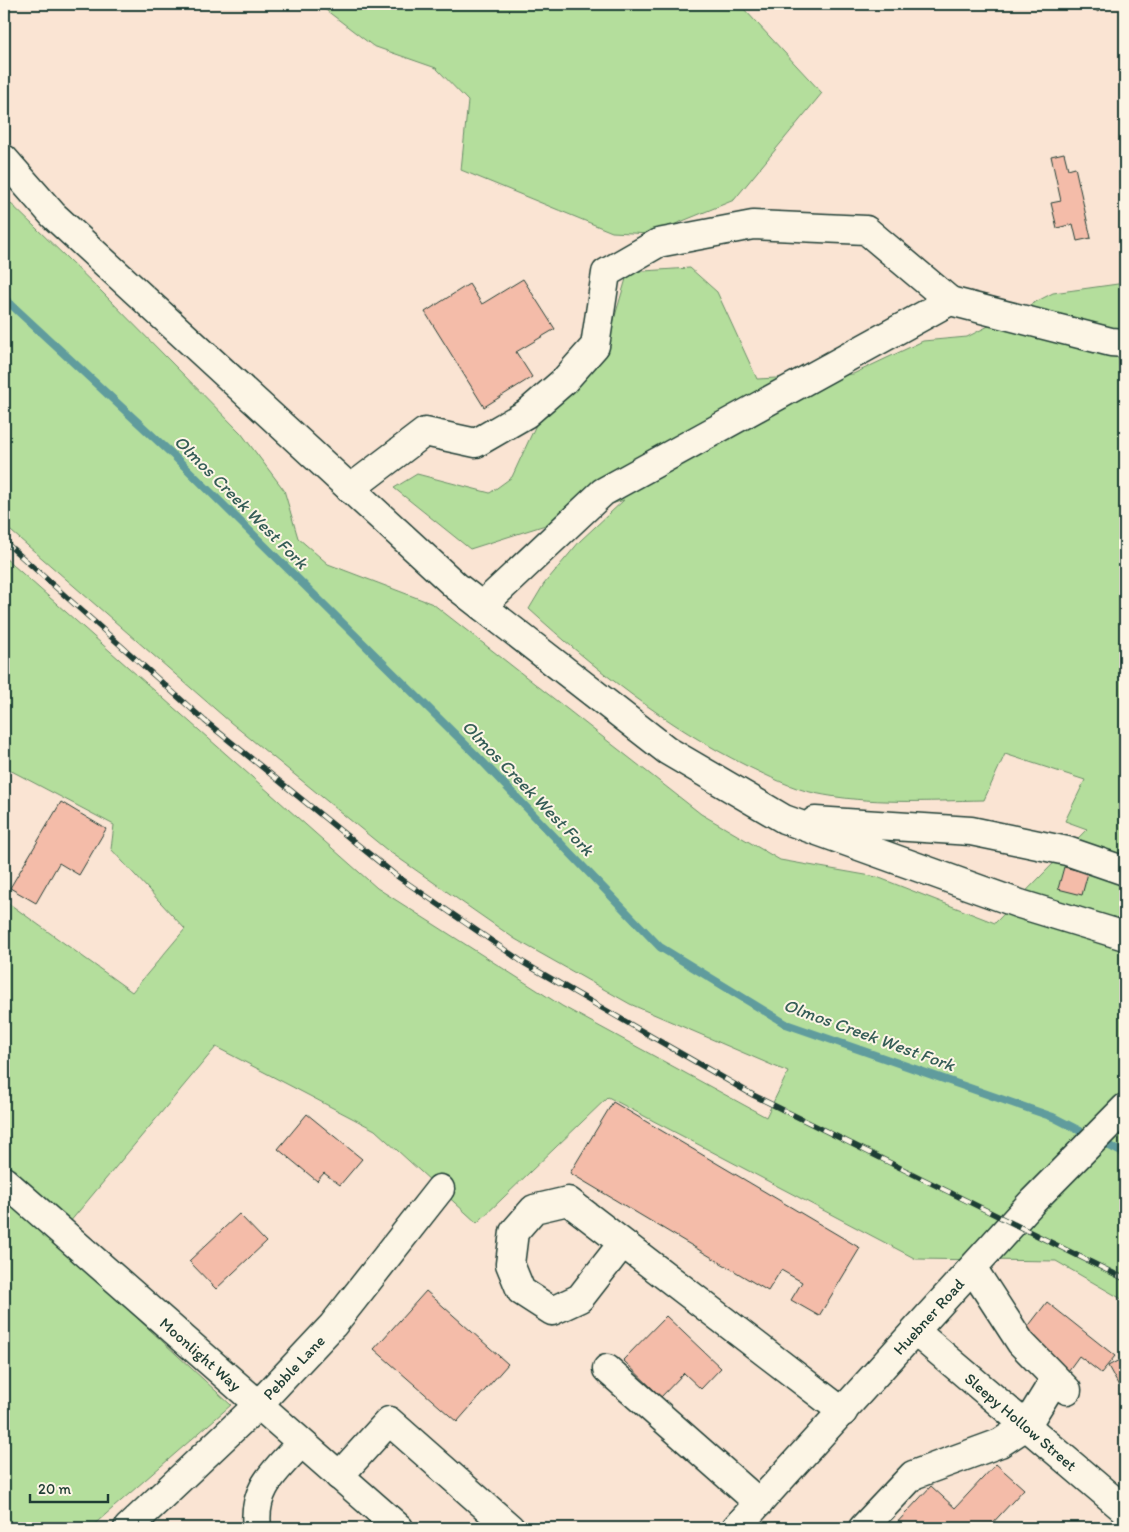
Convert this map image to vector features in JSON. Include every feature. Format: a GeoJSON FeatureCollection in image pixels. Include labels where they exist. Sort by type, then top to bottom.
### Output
{"type":"FeatureCollection","features":[{"type":"Feature","properties":{"kind":"street"},"geometry":{"type":"LineString","coordinates":[[4,159],[53,215],[456,586],[668,751],[784,819],[1020,904],[1125,936]]}},
{"type":"Feature","properties":{"kind":"street"},"geometry":{"type":"LineString","coordinates":[[350,488],[425,432],[476,443],[526,414],[564,381],[595,346],[606,273],[658,243],[753,225],[866,230],[950,301],[1111,342],[1125,343]]}},
{"type":"Feature","properties":{"kind":"street"},"geometry":{"type":"LineString","coordinates":[[482,606],[603,492],[950,301]]}},
{"type":"Feature","properties":{"kind":"street"},"geometry":{"type":"LineString","coordinates":[[784,819],[971,831],[1067,851],[1125,871]]}},
{"type":"Feature","properties":{"kind":"street","name":"Huebner Road"},"geometry":{"type":"LineString","coordinates":[[736,1528],[1033,1201],[1125,1108]]}},
{"type":"Feature","properties":{"kind":"street","name":"Moonlight Way"},"geometry":{"type":"LineString","coordinates":[[4,1181],[399,1528]]}},
{"type":"Feature","properties":{"kind":"street","name":"Pebble Lane"},"geometry":{"type":"LineString","coordinates":[[128,1528],[258,1406],[333,1324],[440,1188]]}},
{"type":"Feature","properties":{"kind":"street"},"geometry":{"type":"LineString","coordinates":[[622,1244],[843,1412]]}},
{"type":"Feature","properties":{"kind":"street"},"geometry":{"type":"LineString","coordinates":[[863,1528],[913,1475],[1000,1443],[1026,1426],[1061,1385],[1021,1344],[973,1269]]}},
{"type":"Feature","properties":{"kind":"street","name":"Sleepy Hollow Street"},"geometry":{"type":"LineString","coordinates":[[916,1332],[1125,1510]]}},
{"type":"Feature","properties":{"kind":"street"},"geometry":{"type":"LineString","coordinates":[[607,1369],[759,1503]]}},
{"type":"Feature","properties":{"kind":"street"},"geometry":{"type":"LineString","coordinates":[[339,1476],[390,1421],[492,1523]]}},
{"type":"Feature","properties":{"kind":"street"},"geometry":{"type":"LineString","coordinates":[[257,1528],[255,1510],[264,1483],[301,1443]]}},
{"type":"Feature","properties":{"kind":"green space"},"geometry":{"type":"Polygon","coordinates":[[[318,4],[748,4],[744,9],[822,93],[734,200],[651,234],[612,232],[461,170],[468,101],[436,68],[373,46],[318,4]]]}},
{"type":"Feature","properties":{"kind":"green space"},"geometry":{"type":"Polygon","coordinates":[[[4,197],[100,290],[241,433],[284,490],[298,538],[328,564],[433,604],[701,814],[780,860],[877,877],[995,923],[1087,829],[1065,821],[1085,780],[1005,754],[984,800],[877,801],[814,793],[780,781],[717,750],[660,715],[580,654],[529,609],[544,584],[580,541],[624,500],[470,549],[394,488],[417,474],[490,493],[512,477],[546,403],[610,333],[628,272],[690,268],[717,292],[757,379],[853,374],[923,341],[967,337],[1053,293],[1125,283],[1125,1301],[1056,1261],[916,1259],[608,1097],[477,1223],[375,1130],[216,1047],[54,1241],[231,1405],[90,1528],[4,1528],[4,900],[132,992],[185,929],[111,849],[114,825],[4,767],[4,557],[377,888],[562,1006],[766,1117],[788,1072],[630,1004],[515,939],[387,850],[230,722],[4,525],[4,197]]]}},
{"type":"Feature","properties":{"kind":"building"},"geometry":{"type":"Polygon","coordinates":[[[1087,4],[1105,4],[1098,12],[1087,4]]]}},
{"type":"Feature","properties":{"kind":"building"},"geometry":{"type":"Polygon","coordinates":[[[1064,153],[1068,169],[1075,167],[1091,238],[1077,241],[1073,224],[1057,228],[1051,203],[1061,201],[1051,156],[1064,153]]]}},
{"type":"Feature","properties":{"kind":"building"},"geometry":{"type":"Polygon","coordinates":[[[523,279],[555,329],[516,352],[532,377],[484,407],[425,312],[469,284],[482,304],[523,279]]]}},
{"type":"Feature","properties":{"kind":"building"},"geometry":{"type":"Polygon","coordinates":[[[61,802],[106,829],[79,875],[59,863],[36,903],[10,888],[61,802]]]}},
{"type":"Feature","properties":{"kind":"building"},"geometry":{"type":"Polygon","coordinates":[[[1064,867],[1088,873],[1082,895],[1058,889],[1064,867]]]}},
{"type":"Feature","properties":{"kind":"building"},"geometry":{"type":"Polygon","coordinates":[[[613,1102],[860,1248],[819,1316],[791,1300],[802,1282],[781,1270],[768,1291],[570,1173],[613,1102]]]}},
{"type":"Feature","properties":{"kind":"building"},"geometry":{"type":"Polygon","coordinates":[[[307,1114],[362,1159],[340,1185],[324,1173],[317,1181],[278,1149],[307,1114]]]}},
{"type":"Feature","properties":{"kind":"building"},"geometry":{"type":"Polygon","coordinates":[[[239,1214],[266,1242],[216,1289],[189,1261],[239,1214]]]}},
{"type":"Feature","properties":{"kind":"building"},"geometry":{"type":"Polygon","coordinates":[[[426,1291],[508,1364],[457,1422],[374,1349],[426,1291]]]}},
{"type":"Feature","properties":{"kind":"building"},"geometry":{"type":"Polygon","coordinates":[[[1047,1302],[1115,1356],[1101,1373],[1079,1356],[1066,1374],[1020,1337],[1047,1302]]]}},
{"type":"Feature","properties":{"kind":"building"},"geometry":{"type":"Polygon","coordinates":[[[666,1316],[721,1368],[701,1389],[684,1373],[661,1397],[623,1360],[666,1316]]]}},
{"type":"Feature","properties":{"kind":"building"},"geometry":{"type":"Polygon","coordinates":[[[1125,1357],[1125,1383],[1119,1386],[1108,1366],[1125,1357]]]}},
{"type":"Feature","properties":{"kind":"building"},"geometry":{"type":"Polygon","coordinates":[[[996,1464],[1024,1489],[988,1528],[892,1528],[931,1486],[955,1508],[996,1464]]]}},
{"type":"Feature","properties":{"kind":"waterway","name":"Olmos Creek West Fork"},"geometry":{"type":"LineString","coordinates":[[4,298],[172,454],[479,758],[660,947],[786,1024],[1053,1117],[1125,1154]]}},
{"type":"Feature","properties":{"kind":"railway"},"geometry":{"type":"LineString","coordinates":[[4,541],[205,721],[394,874],[524,963],[753,1095],[1125,1279]]}}]}
